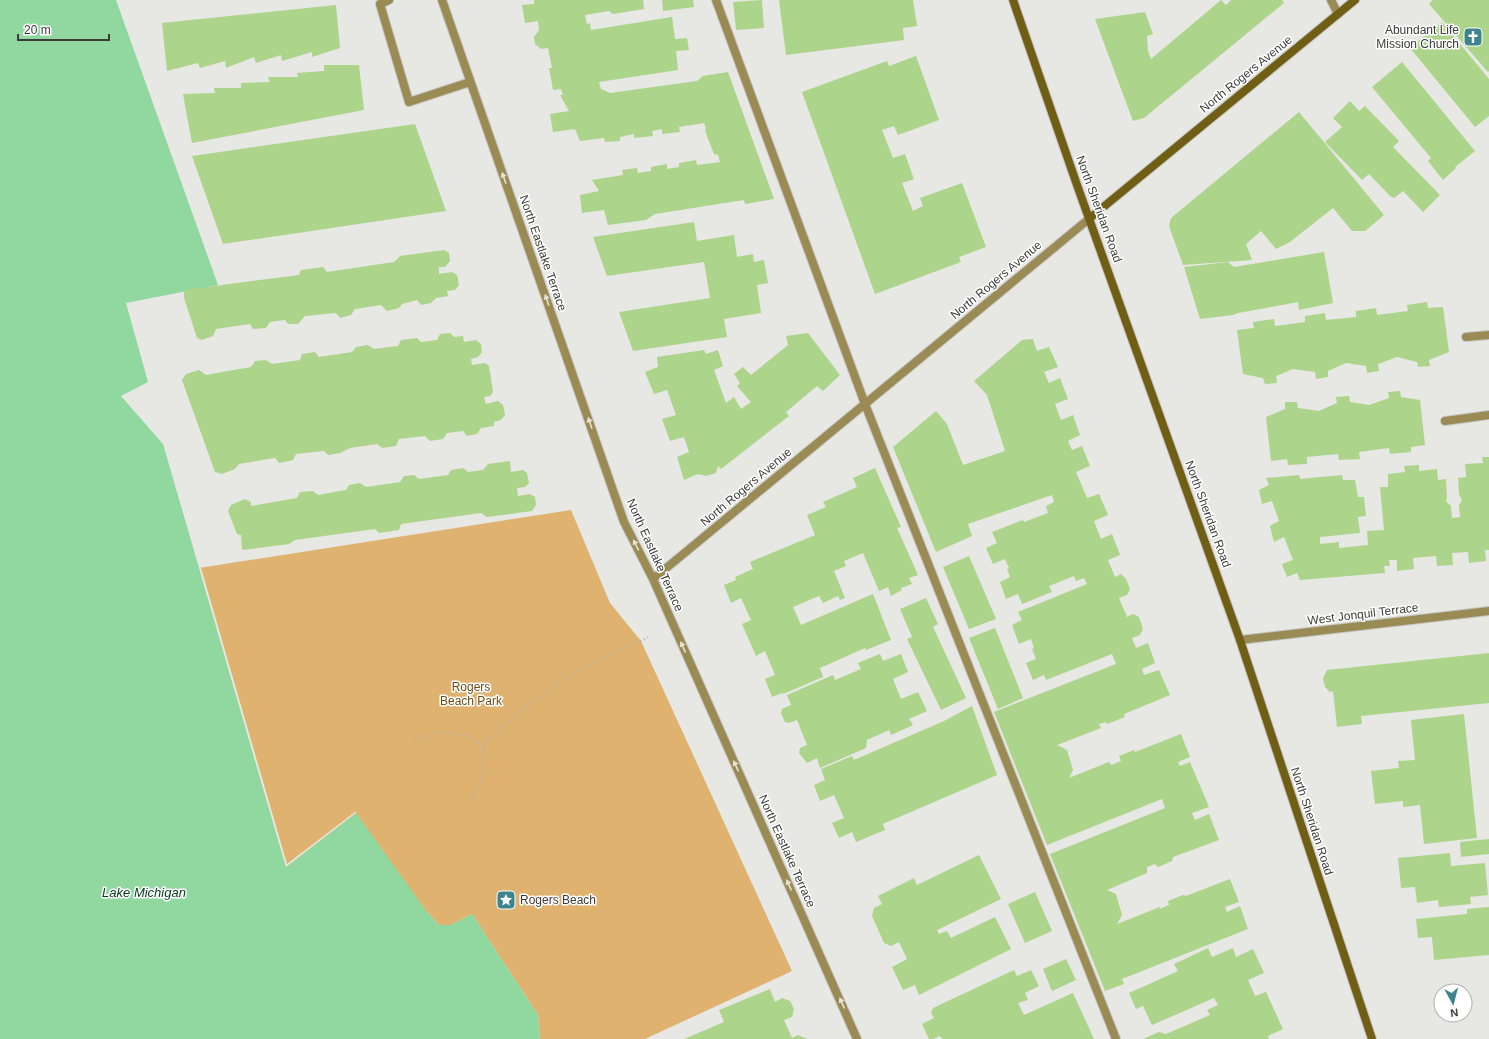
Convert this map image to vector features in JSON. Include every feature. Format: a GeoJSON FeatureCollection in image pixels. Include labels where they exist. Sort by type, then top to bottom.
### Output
{"type":"FeatureCollection","features":[{"type":"Feature","properties":{"kind":"main road","name":"North Sheridan Road"},"geometry":{"type":"LineString","coordinates":[[1013,0],[1240,640],[1372,1039]]}},
{"type":"Feature","properties":{"kind":"main road","name":"North Rogers Avenue"},"geometry":{"type":"LineString","coordinates":[[1090,218],[1355,0]]}},
{"type":"Feature","properties":{"kind":"street"},"geometry":{"type":"LineString","coordinates":[[389,0],[380,4],[409,102],[470,82]]}},
{"type":"Feature","properties":{"kind":"street","name":"North Eastlake Terrace"},"geometry":{"type":"LineString","coordinates":[[442,0],[624,522],[653,579],[858,1039]]}},
{"type":"Feature","properties":{"kind":"street"},"geometry":{"type":"LineString","coordinates":[[716,0],[865,404],[1116,1039]]}},
{"type":"Feature","properties":{"kind":"street"},"geometry":{"type":"LineString","coordinates":[[1331,0],[1338,14]]}},
{"type":"Feature","properties":{"kind":"street","name":"North Rogers Avenue"},"geometry":{"type":"LineString","coordinates":[[653,579],[1090,218]]}},
{"type":"Feature","properties":{"kind":"street"},"geometry":{"type":"LineString","coordinates":[[1466,337],[1489,335]]}},
{"type":"Feature","properties":{"kind":"street"},"geometry":{"type":"LineString","coordinates":[[1445,421],[1489,415]]}},
{"type":"Feature","properties":{"kind":"street","name":"West Jonquil Terrace"},"geometry":{"type":"LineString","coordinates":[[1240,640],[1489,611]]}},
{"type":"Feature","properties":{"kind":"path"},"geometry":{"type":"LineString","coordinates":[[471,800],[481,783],[485,769],[484,746],[500,728],[526,707],[573,674],[608,655],[648,637]]}},
{"type":"Feature","properties":{"kind":"path"},"geometry":{"type":"LineString","coordinates":[[415,742],[433,733],[455,733],[469,736],[484,746]]}},
{"type":"Feature","properties":{"kind":"green space","name":"Rogers Beach Park"},"geometry":{"type":"Polygon","coordinates":[[[571,510],[610,603],[641,641],[792,971],[645,1039],[540,1039],[538,1015],[472,914],[451,925],[439,925],[427,912],[286,867],[199,568],[571,510]]]}},
{"type":"Feature","properties":{"kind":"water","name":"Lake Michigan"},"geometry":{"type":"Polygon","coordinates":[[[0,0],[116,0],[218,285],[126,303],[148,382],[121,396],[163,444],[286,867],[356,813],[427,912],[439,925],[451,925],[472,914],[538,1015],[540,1039],[0,1039],[0,0]]]}},
{"type":"Feature","properties":{"kind":"pier"},"geometry":{"type":"Polygon","coordinates":[[[199,568],[201,568],[287,864],[357,812],[286,867],[199,568]]]}},
{"type":"Feature","properties":{"kind":"building"},"geometry":{"type":"Polygon","coordinates":[[[534,0],[643,0],[644,9],[613,14],[609,11],[585,15],[587,24],[590,23],[591,30],[672,17],[675,39],[687,38],[689,50],[676,51],[678,70],[599,82],[601,89],[610,93],[697,81],[703,76],[728,72],[774,199],[745,204],[744,200],[655,214],[646,220],[608,225],[604,210],[582,213],[580,195],[599,191],[592,180],[623,175],[622,170],[637,168],[638,173],[651,171],[651,167],[667,164],[667,169],[679,167],[679,163],[696,160],[697,165],[720,162],[718,155],[714,154],[705,131],[706,128],[704,123],[679,127],[680,132],[662,134],[662,129],[652,131],[653,136],[634,138],[634,134],[620,137],[620,141],[605,142],[604,138],[580,141],[575,129],[553,132],[550,114],[569,111],[560,95],[563,95],[561,89],[553,90],[549,68],[552,68],[548,48],[541,49],[535,44],[534,37],[539,30],[538,21],[525,23],[522,5],[534,4],[534,0]]]}},
{"type":"Feature","properties":{"kind":"building"},"geometry":{"type":"Polygon","coordinates":[[[662,0],[693,0],[694,7],[663,11],[662,0]]]}},
{"type":"Feature","properties":{"kind":"building"},"geometry":{"type":"Polygon","coordinates":[[[762,0],[764,28],[736,30],[733,2],[762,0]]]}},
{"type":"Feature","properties":{"kind":"building"},"geometry":{"type":"Polygon","coordinates":[[[779,0],[913,0],[917,26],[903,28],[904,40],[786,55],[779,0]]]}},
{"type":"Feature","properties":{"kind":"building"},"geometry":{"type":"Polygon","coordinates":[[[1221,0],[1226,5],[1231,0],[1282,0],[1284,3],[1144,118],[1133,121],[1095,19],[1145,12],[1153,34],[1147,36],[1148,51],[1151,59],[1221,0]]]}},
{"type":"Feature","properties":{"kind":"building","name":"Abundant Life Mission Church"},"geometry":{"type":"Polygon","coordinates":[[[1433,0],[1489,0],[1488,72],[1429,4],[1433,0]]]}},
{"type":"Feature","properties":{"kind":"building"},"geometry":{"type":"Polygon","coordinates":[[[336,5],[340,48],[312,57],[312,52],[282,61],[281,55],[256,63],[254,57],[226,68],[225,61],[200,68],[198,63],[167,71],[162,23],[336,5]]]}},
{"type":"Feature","properties":{"kind":"building"},"geometry":{"type":"Polygon","coordinates":[[[1442,22],[1489,79],[1489,116],[1475,127],[1410,48],[1442,22]]]}},
{"type":"Feature","properties":{"kind":"building"},"geometry":{"type":"Polygon","coordinates":[[[916,56],[939,120],[898,135],[894,126],[882,130],[893,158],[905,154],[914,179],[902,183],[913,211],[923,206],[920,198],[962,183],[986,247],[959,257],[961,262],[875,294],[802,92],[887,61],[889,66],[916,56]]]}},
{"type":"Feature","properties":{"kind":"building"},"geometry":{"type":"Polygon","coordinates":[[[1402,62],[1475,151],[1455,167],[1456,168],[1443,180],[1428,161],[1431,158],[1372,87],[1402,62]]]}},
{"type":"Feature","properties":{"kind":"building"},"geometry":{"type":"Polygon","coordinates":[[[324,65],[359,65],[364,110],[192,143],[183,94],[215,93],[214,88],[241,88],[241,83],[270,82],[268,77],[298,77],[297,73],[324,71],[324,65]]]}},
{"type":"Feature","properties":{"kind":"building"},"geometry":{"type":"Polygon","coordinates":[[[1350,101],[1359,111],[1365,106],[1399,141],[1393,147],[1440,195],[1423,212],[1403,191],[1394,198],[1390,196],[1369,174],[1362,180],[1325,142],[1342,127],[1333,118],[1350,101]]]}},
{"type":"Feature","properties":{"kind":"building"},"geometry":{"type":"Polygon","coordinates":[[[1299,112],[1384,215],[1365,231],[1352,231],[1333,208],[1290,242],[1276,249],[1261,231],[1246,244],[1252,260],[1183,265],[1169,226],[1171,218],[1299,112]]]}},
{"type":"Feature","properties":{"kind":"building"},"geometry":{"type":"Polygon","coordinates":[[[415,124],[446,211],[223,244],[192,156],[415,124]]]}},
{"type":"Feature","properties":{"kind":"building"},"geometry":{"type":"Polygon","coordinates":[[[694,222],[697,241],[734,235],[737,257],[753,254],[754,262],[764,260],[768,283],[757,285],[761,313],[724,319],[727,337],[633,351],[619,312],[710,298],[704,262],[607,276],[593,237],[694,222]]]}},
{"type":"Feature","properties":{"kind":"building"},"geometry":{"type":"Polygon","coordinates":[[[444,250],[449,253],[450,261],[445,267],[439,267],[439,274],[452,272],[457,275],[459,285],[455,290],[447,291],[448,296],[436,298],[431,303],[421,305],[417,300],[402,304],[399,308],[387,311],[381,305],[355,309],[351,315],[340,318],[336,313],[305,316],[298,324],[288,324],[285,320],[270,322],[266,328],[253,329],[250,324],[216,329],[213,336],[202,340],[197,338],[184,298],[184,290],[299,275],[301,270],[323,267],[327,272],[394,262],[400,256],[444,250]]]}},
{"type":"Feature","properties":{"kind":"building"},"geometry":{"type":"Polygon","coordinates":[[[1324,252],[1333,303],[1299,310],[1298,302],[1233,315],[1200,319],[1184,267],[1228,262],[1234,267],[1324,252]]]}},
{"type":"Feature","properties":{"kind":"building"},"geometry":{"type":"Polygon","coordinates":[[[1427,302],[1428,308],[1443,307],[1449,352],[1429,360],[1430,366],[1418,367],[1417,362],[1397,357],[1378,364],[1379,371],[1367,373],[1366,366],[1346,363],[1328,371],[1328,377],[1316,379],[1315,372],[1293,369],[1276,376],[1277,383],[1265,384],[1263,378],[1243,374],[1237,330],[1254,328],[1253,322],[1274,319],[1275,326],[1305,322],[1305,316],[1325,313],[1326,320],[1356,317],[1356,311],[1376,308],[1377,315],[1408,311],[1407,305],[1427,302]]]}},
{"type":"Feature","properties":{"kind":"building"},"geometry":{"type":"Polygon","coordinates":[[[450,333],[454,337],[463,336],[464,342],[476,340],[481,344],[482,352],[478,357],[471,359],[472,365],[485,363],[489,366],[493,392],[490,396],[484,397],[486,404],[498,401],[503,405],[505,415],[501,420],[494,422],[494,426],[481,428],[477,434],[467,436],[463,431],[447,433],[443,439],[430,441],[425,436],[399,439],[396,446],[382,448],[377,444],[350,448],[340,453],[328,455],[324,451],[296,454],[293,460],[279,463],[275,458],[239,464],[235,469],[222,474],[215,472],[182,380],[186,374],[199,370],[206,375],[251,367],[255,361],[266,360],[272,364],[300,360],[302,354],[315,352],[319,357],[352,352],[356,347],[368,345],[374,349],[398,346],[401,340],[417,338],[421,342],[437,340],[440,334],[450,333]]]}},
{"type":"Feature","properties":{"kind":"building"},"geometry":{"type":"Polygon","coordinates":[[[808,333],[840,375],[823,391],[817,386],[786,412],[789,416],[721,469],[718,466],[716,473],[706,476],[698,474],[684,480],[677,457],[689,452],[684,437],[670,441],[662,419],[676,415],[667,390],[654,394],[645,372],[658,367],[657,357],[704,350],[706,354],[718,350],[723,366],[714,370],[726,403],[734,397],[741,409],[751,402],[737,386],[740,383],[734,374],[743,367],[751,375],[788,345],[786,336],[808,333]]]}},
{"type":"Feature","properties":{"kind":"building"},"geometry":{"type":"Polygon","coordinates":[[[1033,339],[1037,351],[1049,347],[1058,367],[1044,372],[1049,383],[1060,378],[1068,399],[1055,404],[1061,420],[1073,415],[1080,435],[1068,441],[1072,450],[1082,446],[1090,466],[1076,472],[1087,498],[1099,494],[1108,515],[1094,521],[1101,539],[1112,534],[1120,555],[1108,560],[1115,577],[1121,574],[1126,579],[1130,589],[1127,595],[1119,598],[1127,617],[1133,614],[1139,617],[1143,629],[1140,635],[1132,638],[1136,648],[1148,643],[1155,663],[1142,669],[1144,675],[1159,670],[1170,695],[1124,714],[1125,717],[1107,724],[1106,722],[1099,724],[1101,728],[1057,745],[1067,750],[1073,770],[1069,778],[1109,762],[1111,765],[1121,761],[1119,756],[1134,750],[1135,752],[1181,734],[1190,757],[1178,762],[1180,766],[1190,762],[1209,807],[1192,813],[1195,820],[1209,814],[1219,840],[1173,857],[1172,861],[1158,867],[1155,864],[1147,867],[1147,873],[1107,890],[1116,894],[1122,915],[1117,924],[1160,907],[1160,909],[1169,905],[1168,901],[1183,895],[1186,896],[1230,879],[1239,902],[1225,907],[1227,912],[1240,906],[1248,929],[1122,979],[1124,984],[1105,991],[1050,854],[1165,808],[1162,799],[1047,845],[994,712],[1116,664],[1112,654],[1046,680],[1044,675],[1033,680],[1026,663],[1036,659],[1032,649],[1034,648],[1031,639],[1019,644],[1012,625],[1022,620],[1018,612],[1087,584],[1084,578],[1076,581],[1074,576],[1049,586],[1052,592],[1022,604],[1018,594],[1006,599],[1000,582],[1010,577],[1007,569],[1009,568],[1005,559],[993,564],[986,548],[997,543],[992,532],[1023,520],[1024,522],[1048,513],[1046,506],[1054,502],[1052,495],[968,524],[972,536],[936,552],[893,447],[936,411],[947,424],[963,465],[1005,451],[987,395],[974,381],[1022,340],[1033,339]]]}},
{"type":"Feature","properties":{"kind":"building"},"geometry":{"type":"Polygon","coordinates":[[[1400,391],[1401,397],[1420,400],[1425,445],[1411,447],[1411,452],[1390,454],[1389,448],[1359,452],[1360,459],[1339,460],[1338,454],[1307,457],[1307,464],[1288,465],[1287,459],[1271,461],[1266,417],[1285,409],[1285,402],[1297,402],[1298,408],[1319,411],[1337,403],[1336,397],[1349,396],[1350,402],[1369,405],[1389,398],[1388,392],[1400,391]]]}},
{"type":"Feature","properties":{"kind":"building"},"geometry":{"type":"Polygon","coordinates":[[[1482,457],[1489,457],[1489,550],[1485,550],[1486,561],[1469,563],[1468,552],[1452,553],[1453,565],[1437,566],[1436,556],[1413,558],[1414,569],[1397,571],[1397,560],[1389,560],[1390,566],[1384,566],[1385,573],[1300,580],[1297,573],[1287,577],[1282,564],[1293,560],[1284,537],[1274,542],[1270,526],[1279,521],[1272,501],[1262,504],[1259,490],[1269,485],[1266,478],[1299,475],[1300,479],[1342,475],[1343,480],[1355,480],[1358,497],[1364,497],[1366,516],[1358,517],[1360,533],[1320,537],[1320,544],[1339,542],[1339,548],[1368,545],[1367,531],[1384,530],[1380,487],[1388,487],[1388,474],[1405,472],[1404,466],[1419,465],[1419,471],[1437,469],[1438,480],[1446,479],[1446,501],[1451,506],[1452,518],[1460,517],[1459,505],[1462,500],[1459,494],[1458,478],[1466,477],[1465,464],[1483,463],[1482,457]]]}},
{"type":"Feature","properties":{"kind":"building"},"geometry":{"type":"Polygon","coordinates":[[[510,461],[511,472],[523,470],[527,473],[529,483],[525,487],[517,488],[518,496],[530,494],[535,497],[536,505],[532,511],[487,517],[481,513],[401,524],[399,530],[379,533],[375,529],[295,540],[289,544],[242,550],[241,535],[237,534],[228,511],[231,505],[245,499],[251,502],[251,506],[297,498],[300,492],[313,491],[318,495],[346,490],[349,485],[360,483],[366,487],[400,482],[404,476],[414,475],[419,479],[448,475],[451,470],[463,468],[468,472],[483,470],[488,464],[510,461]]]}},
{"type":"Feature","properties":{"kind":"building"},"geometry":{"type":"Polygon","coordinates":[[[875,468],[901,527],[897,528],[918,575],[909,578],[912,584],[901,588],[902,590],[891,596],[888,587],[879,591],[863,553],[844,561],[846,566],[834,571],[845,598],[840,600],[838,596],[823,603],[819,596],[793,607],[801,625],[873,594],[891,640],[866,650],[865,648],[820,668],[823,677],[783,694],[782,693],[772,697],[765,679],[775,675],[765,651],[756,656],[742,624],[751,620],[741,598],[731,603],[724,585],[736,580],[735,577],[753,569],[750,562],[815,535],[807,515],[826,507],[823,502],[857,487],[853,478],[875,468]]]}},
{"type":"Feature","properties":{"kind":"building"},"geometry":{"type":"Polygon","coordinates":[[[969,556],[996,619],[969,629],[943,567],[969,556]]]}},
{"type":"Feature","properties":{"kind":"building"},"geometry":{"type":"Polygon","coordinates":[[[926,598],[938,624],[933,627],[966,698],[941,710],[907,639],[912,637],[900,609],[926,598]]]}},
{"type":"Feature","properties":{"kind":"building"},"geometry":{"type":"Polygon","coordinates":[[[995,628],[1023,698],[998,709],[969,638],[995,628]]]}},
{"type":"Feature","properties":{"kind":"building"},"geometry":{"type":"Polygon","coordinates":[[[1489,653],[1489,703],[1361,716],[1362,724],[1337,727],[1333,691],[1330,692],[1325,687],[1323,678],[1327,670],[1489,653]]]}},
{"type":"Feature","properties":{"kind":"building"},"geometry":{"type":"Polygon","coordinates":[[[880,654],[883,661],[901,654],[908,672],[893,679],[901,699],[918,692],[927,711],[909,719],[913,725],[891,735],[889,730],[867,740],[866,748],[820,768],[817,758],[807,763],[799,753],[800,748],[807,745],[797,720],[789,723],[785,722],[781,713],[782,709],[791,705],[787,695],[833,675],[835,680],[861,669],[858,663],[880,654]]]}},
{"type":"Feature","properties":{"kind":"building"},"geometry":{"type":"Polygon","coordinates":[[[972,706],[997,775],[883,824],[885,830],[856,842],[852,832],[839,838],[832,823],[844,818],[834,795],[820,801],[814,785],[825,780],[821,769],[852,756],[854,760],[944,721],[972,706]]]}},
{"type":"Feature","properties":{"kind":"building"},"geometry":{"type":"Polygon","coordinates":[[[1464,714],[1477,838],[1424,844],[1420,805],[1403,807],[1403,801],[1375,804],[1371,771],[1399,768],[1398,761],[1415,760],[1411,720],[1464,714]]]}},
{"type":"Feature","properties":{"kind":"building"},"geometry":{"type":"Polygon","coordinates":[[[1489,839],[1489,854],[1461,857],[1460,842],[1489,839]]]}},
{"type":"Feature","properties":{"kind":"building"},"geometry":{"type":"Polygon","coordinates":[[[1450,853],[1451,866],[1485,863],[1488,895],[1470,897],[1471,904],[1439,907],[1438,900],[1417,903],[1415,887],[1401,888],[1398,858],[1450,853]]]}},
{"type":"Feature","properties":{"kind":"building"},"geometry":{"type":"Polygon","coordinates":[[[979,855],[1001,899],[937,930],[939,934],[947,931],[951,938],[995,917],[1011,949],[919,995],[915,985],[903,990],[892,967],[907,959],[899,942],[891,946],[884,943],[872,916],[874,908],[882,904],[878,896],[914,878],[917,885],[979,855]]]}},
{"type":"Feature","properties":{"kind":"building"},"geometry":{"type":"Polygon","coordinates":[[[1035,892],[1052,931],[1025,943],[1008,904],[1035,892]]]}},
{"type":"Feature","properties":{"kind":"building"},"geometry":{"type":"Polygon","coordinates":[[[1489,907],[1489,955],[1434,960],[1432,937],[1418,938],[1416,919],[1467,914],[1467,909],[1489,907]]]}},
{"type":"Feature","properties":{"kind":"building"},"geometry":{"type":"Polygon","coordinates":[[[1208,948],[1212,957],[1233,948],[1236,957],[1253,949],[1264,973],[1248,980],[1255,996],[1266,992],[1283,1029],[1268,1036],[1269,1039],[1143,1039],[1159,1032],[1166,1034],[1210,1015],[1207,1010],[1218,1005],[1214,998],[1152,1025],[1143,1006],[1136,1009],[1129,993],[1178,971],[1174,964],[1208,948]]]}},
{"type":"Feature","properties":{"kind":"building"},"geometry":{"type":"Polygon","coordinates":[[[1066,959],[1076,980],[1052,991],[1043,969],[1066,959]]]}},
{"type":"Feature","properties":{"kind":"building"},"geometry":{"type":"Polygon","coordinates":[[[1014,970],[1017,976],[1031,970],[1039,986],[1025,993],[1028,1000],[1018,1003],[1024,1015],[1073,993],[1094,1039],[942,1039],[940,1036],[929,1039],[922,1024],[934,1018],[931,1013],[933,1008],[1014,970]]]}},
{"type":"Feature","properties":{"kind":"building"},"geometry":{"type":"Polygon","coordinates":[[[770,989],[775,1002],[782,998],[790,1001],[794,1009],[792,1017],[784,1020],[792,1038],[798,1035],[808,1039],[684,1039],[724,1022],[719,1010],[770,989]]]}},
{"type":"Feature","properties":{"kind":"place","name":"Abundant Life Mission Church"},"geometry":{"type":"Point","coordinates":[1473,37]}},
{"type":"Feature","properties":{"kind":"place","name":"Rogers Beach"},"geometry":{"type":"Point","coordinates":[506,900]}}]}
